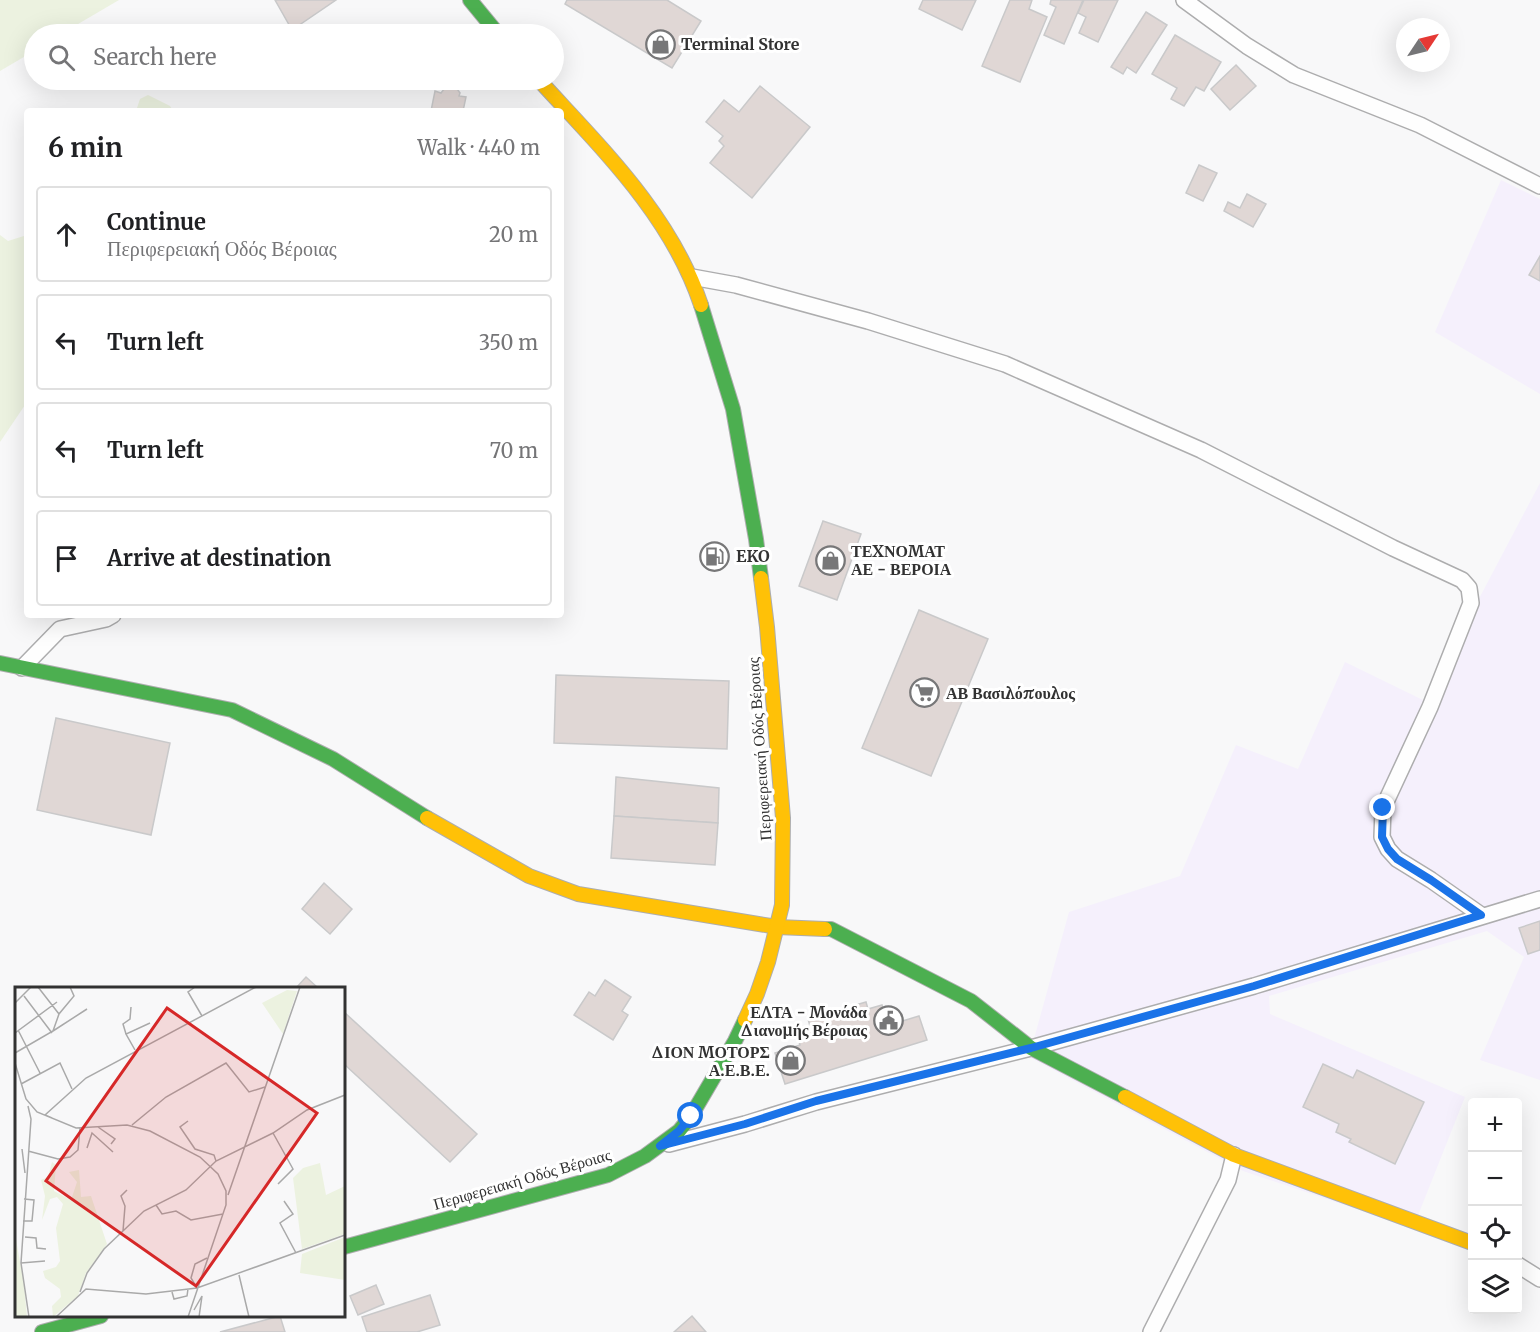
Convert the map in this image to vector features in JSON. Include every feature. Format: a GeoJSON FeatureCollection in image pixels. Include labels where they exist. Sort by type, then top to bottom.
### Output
{"type":"FeatureCollection","features":[{"type":"Feature","properties":{"kind":"main road"},"geometry":{"type":"LineString","coordinates":[[470,0],[490,24]]}},
{"type":"Feature","properties":{"kind":"main road","name":"Περιφερειακή Οδός Βέροιας"},"geometry":{"type":"LineString","coordinates":[[345,1247],[608,1175],[660,1146],[679,1131],[691,1116],[735,1041],[757,994],[782,905],[783,819],[766,627],[756,539],[733,410],[692,277],[675,245],[632,182],[548,90]]}},
{"type":"Feature","properties":{"kind":"main road"},"geometry":{"type":"LineString","coordinates":[[0,663],[232,710],[333,759],[416,812],[530,876],[578,894],[777,927],[831,929],[970,1001],[1031,1048],[1234,1155],[1468,1241]]}},
{"type":"Feature","properties":{"kind":"main road"},"geometry":{"type":"LineString","coordinates":[[42,1332],[97,1317]]}},
{"type":"Feature","properties":{"kind":"street"},"geometry":{"type":"LineString","coordinates":[[1184,0],[1247,46],[1294,75],[1420,125],[1540,186]]}},
{"type":"Feature","properties":{"kind":"street"},"geometry":{"type":"LineString","coordinates":[[692,277],[736,285],[868,321],[1005,364],[1201,450],[1393,548],[1462,580],[1469,588],[1471,603],[1430,707],[1383,808],[1382,837],[1388,849],[1397,859],[1481,915]]}},
{"type":"Feature","properties":{"kind":"street"},"geometry":{"type":"LineString","coordinates":[[22,668],[60,629],[109,618]]}},
{"type":"Feature","properties":{"kind":"street"},"geometry":{"type":"LineString","coordinates":[[660,1146],[745,1124],[816,1101],[1031,1048],[1254,986],[1481,915],[1540,899]]}},
{"type":"Feature","properties":{"kind":"street"},"geometry":{"type":"LineString","coordinates":[[1151,1332],[1228,1180],[1234,1155]]}},
{"type":"Feature","properties":{"kind":"street"},"geometry":{"type":"LineString","coordinates":[[1522,1268],[1540,1279]]}},
{"type":"Feature","properties":{"kind":"shaded area"},"geometry":{"type":"Polygon","coordinates":[[[1501,180],[1540,199],[1540,394],[1435,332],[1501,180]]]}},
{"type":"Feature","properties":{"kind":"shaded area"},"geometry":{"type":"Polygon","coordinates":[[[1540,483],[1540,1080],[1480,1060],[1524,957],[1487,931],[1269,996],[1270,1014],[1465,1097],[1413,1228],[1243,1171],[1029,1057],[1069,912],[1180,876],[1236,745],[1298,769],[1345,662],[1425,701],[1540,483]]]}},
{"type":"Feature","properties":{"kind":"green space"},"geometry":{"type":"Polygon","coordinates":[[[0,0],[119,0],[78,24],[24,24],[24,57],[0,71],[0,0]]]}},
{"type":"Feature","properties":{"kind":"green space"},"geometry":{"type":"Polygon","coordinates":[[[148,95],[171,108],[137,108],[140,99],[148,95]]]}},
{"type":"Feature","properties":{"kind":"green space"},"geometry":{"type":"Polygon","coordinates":[[[0,235],[8,241],[24,236],[24,406],[0,442],[0,235]]]}},
{"type":"Feature","properties":{"kind":"building"},"geometry":{"type":"Polygon","coordinates":[[[275,0],[336,0],[301,24],[289,24],[275,0]]]}},
{"type":"Feature","properties":{"kind":"building","name":"Terminal Store"},"geometry":{"type":"Polygon","coordinates":[[[567,0],[667,0],[701,21],[672,68],[565,4],[567,0]]]}},
{"type":"Feature","properties":{"kind":"building"},"geometry":{"type":"Polygon","coordinates":[[[923,0],[976,0],[962,30],[919,9],[923,0]]]}},
{"type":"Feature","properties":{"kind":"building"},"geometry":{"type":"Polygon","coordinates":[[[1010,0],[1032,0],[1029,9],[1047,17],[1020,82],[982,66],[1010,0]]]}},
{"type":"Feature","properties":{"kind":"building"},"geometry":{"type":"Polygon","coordinates":[[[1051,0],[1083,0],[1064,44],[1044,35],[1056,7],[1050,4],[1051,0]]]}},
{"type":"Feature","properties":{"kind":"building"},"geometry":{"type":"Polygon","coordinates":[[[1084,0],[1118,0],[1098,42],[1079,33],[1086,17],[1078,13],[1084,0]]]}},
{"type":"Feature","properties":{"kind":"building"},"geometry":{"type":"Polygon","coordinates":[[[1146,12],[1167,25],[1136,73],[1127,67],[1123,74],[1111,67],[1146,12]]]}},
{"type":"Feature","properties":{"kind":"building"},"geometry":{"type":"Polygon","coordinates":[[[1175,35],[1221,62],[1204,91],[1196,87],[1184,106],[1171,99],[1177,88],[1152,74],[1175,35]]]}},
{"type":"Feature","properties":{"kind":"building"},"geometry":{"type":"Polygon","coordinates":[[[1236,65],[1256,86],[1230,110],[1211,89],[1236,65]]]}},
{"type":"Feature","properties":{"kind":"building"},"geometry":{"type":"Polygon","coordinates":[[[760,86],[810,127],[752,198],[710,163],[724,146],[719,141],[723,136],[706,122],[724,100],[739,112],[760,86]]]}},
{"type":"Feature","properties":{"kind":"building"},"geometry":{"type":"Polygon","coordinates":[[[443,90],[458,90],[459,96],[466,97],[464,108],[432,108],[435,91],[441,93],[443,90]]]}},
{"type":"Feature","properties":{"kind":"building"},"geometry":{"type":"Polygon","coordinates":[[[1199,165],[1217,173],[1203,201],[1186,193],[1199,165]]]}},
{"type":"Feature","properties":{"kind":"building"},"geometry":{"type":"Polygon","coordinates":[[[1247,194],[1266,204],[1253,227],[1224,211],[1228,202],[1240,208],[1247,194]]]}},
{"type":"Feature","properties":{"kind":"building"},"geometry":{"type":"Polygon","coordinates":[[[1540,256],[1540,281],[1529,275],[1540,256]]]}},
{"type":"Feature","properties":{"kind":"building","name":"ΤΕΧΝΟΜΑΤ ΑΕ - ΒΕΡΟΙΑ"},"geometry":{"type":"Polygon","coordinates":[[[823,521],[861,534],[837,600],[799,586],[823,521]]]}},
{"type":"Feature","properties":{"kind":"building","name":"ΑΒ Βασιλόπουλος"},"geometry":{"type":"Polygon","coordinates":[[[919,610],[988,639],[931,776],[862,748],[919,610]]]}},
{"type":"Feature","properties":{"kind":"building"},"geometry":{"type":"Polygon","coordinates":[[[556,675],[729,681],[727,749],[554,743],[556,675]]]}},
{"type":"Feature","properties":{"kind":"building"},"geometry":{"type":"Polygon","coordinates":[[[56,718],[170,743],[151,835],[37,810],[56,718]]]}},
{"type":"Feature","properties":{"kind":"building"},"geometry":{"type":"Polygon","coordinates":[[[616,777],[719,788],[718,823],[614,816],[616,777]]]}},
{"type":"Feature","properties":{"kind":"building"},"geometry":{"type":"Polygon","coordinates":[[[614,816],[718,823],[715,865],[611,858],[614,816]]]}},
{"type":"Feature","properties":{"kind":"building"},"geometry":{"type":"Polygon","coordinates":[[[324,883],[352,909],[330,934],[302,909],[324,883]]]}},
{"type":"Feature","properties":{"kind":"building"},"geometry":{"type":"Polygon","coordinates":[[[1540,921],[1540,950],[1528,954],[1519,928],[1540,921]]]}},
{"type":"Feature","properties":{"kind":"building"},"geometry":{"type":"Polygon","coordinates":[[[306,977],[317,987],[297,987],[306,977]]]}},
{"type":"Feature","properties":{"kind":"building"},"geometry":{"type":"Polygon","coordinates":[[[605,980],[631,997],[622,1011],[628,1015],[613,1040],[574,1015],[589,992],[595,996],[605,980]]]}},
{"type":"Feature","properties":{"kind":"building"},"geometry":{"type":"Polygon","coordinates":[[[866,1002],[868,1009],[882,1005],[884,1014],[896,1011],[899,1022],[919,1016],[927,1040],[785,1084],[775,1053],[800,1045],[796,1031],[810,1026],[808,1019],[866,1002]]]}},
{"type":"Feature","properties":{"kind":"building"},"geometry":{"type":"Polygon","coordinates":[[[345,1013],[477,1134],[450,1162],[345,1065],[345,1013]]]}},
{"type":"Feature","properties":{"kind":"building"},"geometry":{"type":"Polygon","coordinates":[[[1323,1064],[1353,1078],[1357,1070],[1424,1102],[1395,1164],[1349,1142],[1351,1139],[1336,1132],[1339,1124],[1303,1107],[1323,1064]]]}},
{"type":"Feature","properties":{"kind":"building"},"geometry":{"type":"Polygon","coordinates":[[[376,1285],[384,1304],[358,1315],[350,1296],[376,1285]]]}},
{"type":"Feature","properties":{"kind":"building"},"geometry":{"type":"Polygon","coordinates":[[[430,1295],[440,1325],[417,1332],[367,1332],[362,1317],[430,1295]]]}},
{"type":"Feature","properties":{"kind":"building"},"geometry":{"type":"Polygon","coordinates":[[[692,1316],[706,1332],[674,1332],[692,1316]]]}},
{"type":"Feature","properties":{"kind":"building"},"geometry":{"type":"Polygon","coordinates":[[[280,1317],[285,1332],[220,1332],[280,1317]]]}},
{"type":"Feature","properties":{"kind":"traffic: fast"},"geometry":{"type":"LineString","coordinates":[[470,0],[490,24]]}},
{"type":"Feature","properties":{"kind":"traffic: fast"},"geometry":{"type":"LineString","coordinates":[[701,305],[733,409],[761,578]]}},
{"type":"Feature","properties":{"kind":"traffic: fast"},"geometry":{"type":"LineString","coordinates":[[0,663],[232,710],[333,759],[427,818]]}},
{"type":"Feature","properties":{"kind":"traffic: fast"},"geometry":{"type":"LineString","coordinates":[[825,929],[831,929],[971,1001],[1031,1048],[1125,1097]]}},
{"type":"Feature","properties":{"kind":"traffic: fast"},"geometry":{"type":"LineString","coordinates":[[345,1247],[608,1175],[645,1156],[679,1131],[691,1116],[745,1020]]}},
{"type":"Feature","properties":{"kind":"traffic: fast"},"geometry":{"type":"LineString","coordinates":[[42,1332],[97,1317]]}},
{"type":"Feature","properties":{"kind":"traffic: slow"},"geometry":{"type":"LineString","coordinates":[[548,90],[610,158],[653,212],[688,272],[701,305]]}},
{"type":"Feature","properties":{"kind":"traffic: slow"},"geometry":{"type":"LineString","coordinates":[[745,1020],[768,962],[782,905],[783,818],[761,578]]}},
{"type":"Feature","properties":{"kind":"traffic: slow"},"geometry":{"type":"LineString","coordinates":[[427,818],[529,876],[578,894],[777,927],[825,929]]}},
{"type":"Feature","properties":{"kind":"traffic: slow"},"geometry":{"type":"LineString","coordinates":[[1125,1097],[1234,1155],[1468,1242]]}},
{"type":"Feature","properties":{"kind":"place","name":"Terminal Store"},"geometry":{"type":"Point","coordinates":[660,44]}},
{"type":"Feature","properties":{"kind":"place","name":"EKO"},"geometry":{"type":"Point","coordinates":[715,556]}},
{"type":"Feature","properties":{"kind":"place","name":"ΤΕΧΝΟΜΑΤ ΑΕ - ΒΕΡΟΙΑ"},"geometry":{"type":"Point","coordinates":[830,560]}},
{"type":"Feature","properties":{"kind":"place","name":"ΑΒ Βασιλόπουλος"},"geometry":{"type":"Point","coordinates":[925,693]}},
{"type":"Feature","properties":{"kind":"place","name":"ΕΛΤΑ - Μονάδα Διανομής Βέροιας"},"geometry":{"type":"Point","coordinates":[888,1021]}},
{"type":"Feature","properties":{"kind":"place","name":"ΔΙΟΝ ΜΟΤΟΡΣ Α.Ε.Β.Ε."},"geometry":{"type":"Point","coordinates":[791,1061]}},
{"type":"Feature","properties":{"kind":"route"},"geometry":{"type":"LineString","coordinates":[[691,1116],[679,1131],[660,1146],[745,1124],[816,1101],[1031,1048],[1254,986],[1481,915],[1397,859],[1388,849],[1382,837],[1383,808]]}}]}
